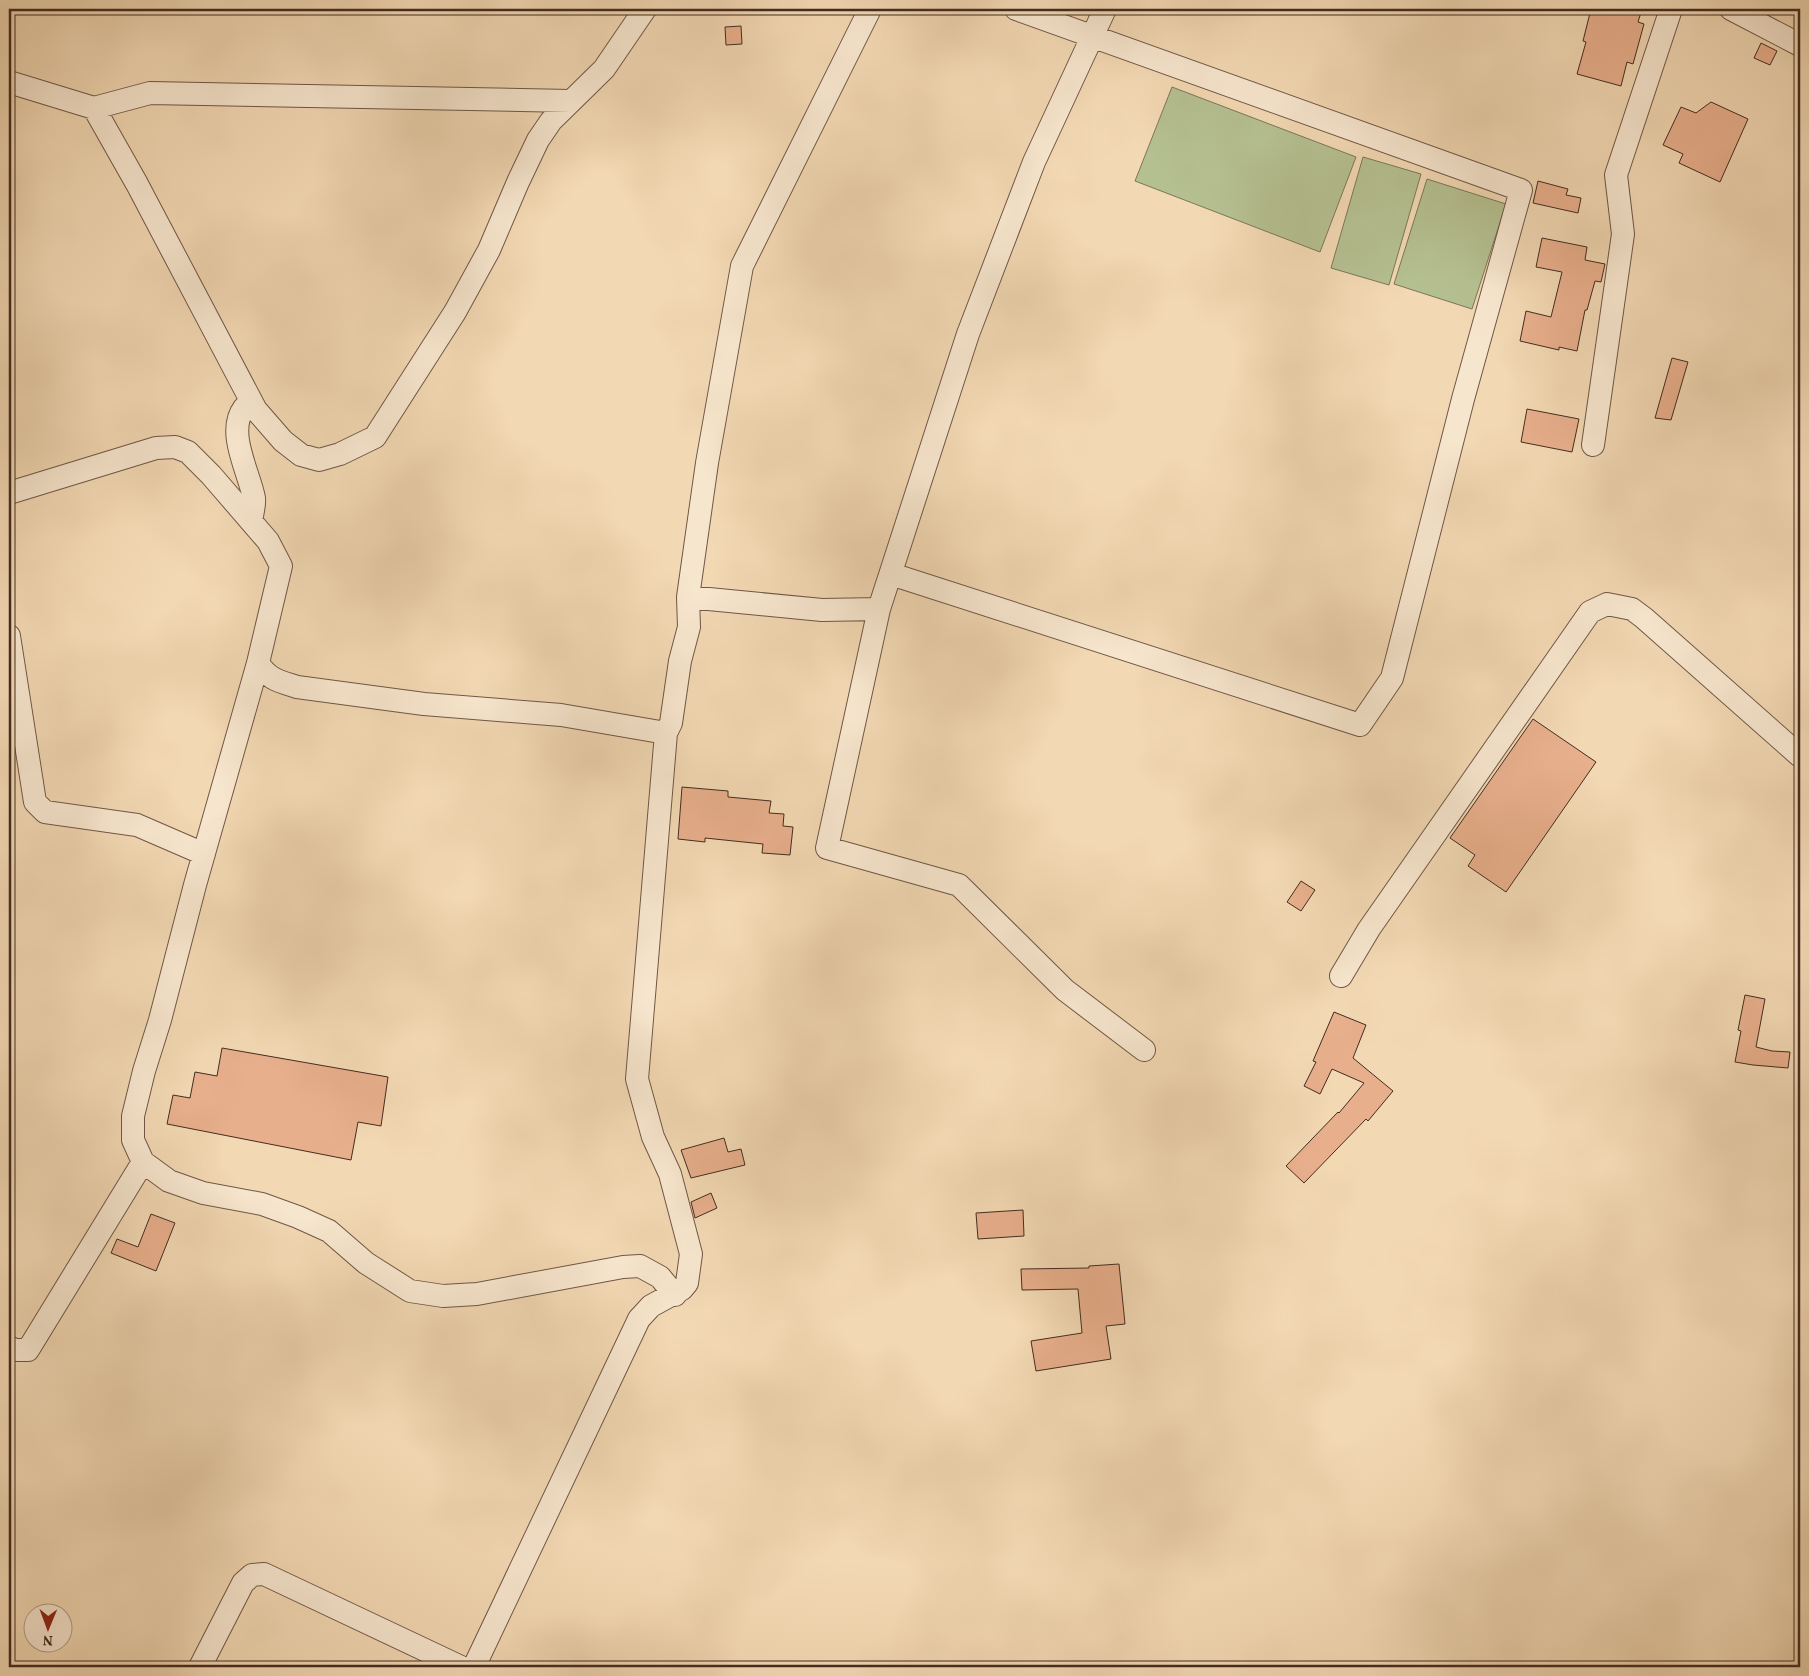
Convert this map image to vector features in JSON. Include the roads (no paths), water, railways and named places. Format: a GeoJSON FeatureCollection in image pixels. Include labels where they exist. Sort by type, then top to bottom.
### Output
{"type":"FeatureCollection","features":[{"type":"Feature","properties":{"kind":"street"},"geometry":{"type":"LineString","coordinates":[[94,108],[137,184],[256,410],[283,441],[301,455],[319,460],[340,454],[375,437],[455,312],[489,250],[538,140],[552,121],[604,69],[645,9]]}},
{"type":"Feature","properties":{"kind":"street"},"geometry":{"type":"LineString","coordinates":[[474,1667],[639,1319],[651,1306],[675,1294],[687,1283],[691,1254],[670,1174],[652,1137],[637,1079],[666,733],[671,723],[680,661],[689,627],[688,597],[707,463],[742,266],[870,9]]}},
{"type":"Feature","properties":{"kind":"street"},"geometry":{"type":"LineString","coordinates":[[891,574],[1360,724],[1392,678],[1463,399],[1521,190],[1016,9]]}},
{"type":"Feature","properties":{"kind":"street"},"geometry":{"type":"LineString","coordinates":[[1105,9],[1034,162],[968,334],[879,609],[827,848],[959,885],[1065,990],[1144,1050]]}},
{"type":"Feature","properties":{"kind":"street"},"geometry":{"type":"LineString","coordinates":[[1593,445],[1624,234],[1616,175],[1672,9]]}},
{"type":"Feature","properties":{"kind":"street"},"geometry":{"type":"LineString","coordinates":[[1732,9],[1800,45]]}},
{"type":"Feature","properties":{"kind":"street"},"geometry":{"type":"LineString","coordinates":[[9,82],[94,108],[150,93],[571,101]]}},
{"type":"Feature","properties":{"kind":"street"},"geometry":{"type":"LineString","coordinates":[[251,521],[254,499],[242,460],[237,430],[239,415],[244,408],[256,410]]}},
{"type":"Feature","properties":{"kind":"street"},"geometry":{"type":"LineString","coordinates":[[9,494],[156,448],[176,447],[188,452],[211,475],[268,541],[281,566],[258,663],[133,1116],[132,1140],[143,1162],[169,1181],[202,1193],[262,1204],[329,1230],[366,1263],[410,1291],[443,1296],[477,1294],[623,1267],[640,1266],[660,1277],[675,1294]]}},
{"type":"Feature","properties":{"kind":"street"},"geometry":{"type":"LineString","coordinates":[[688,597],[822,610],[879,609]]}},
{"type":"Feature","properties":{"kind":"street"},"geometry":{"type":"LineString","coordinates":[[1341,976],[1368,929],[1590,612],[1607,604],[1632,610],[1644,618],[1800,756]]}},
{"type":"Feature","properties":{"kind":"street"},"geometry":{"type":"LineString","coordinates":[[9,636],[34,802],[45,812],[138,825],[204,854]]}},
{"type":"Feature","properties":{"kind":"street"},"geometry":{"type":"LineString","coordinates":[[258,663],[266,674],[297,687],[424,704],[561,715],[666,733]]}},
{"type":"Feature","properties":{"kind":"street"},"geometry":{"type":"LineString","coordinates":[[9,1346],[14,1350],[28,1350],[143,1162]]}},
{"type":"Feature","properties":{"kind":"street"},"geometry":{"type":"LineString","coordinates":[[200,1667],[243,1583],[252,1574],[264,1574],[461,1667]]}}]}
